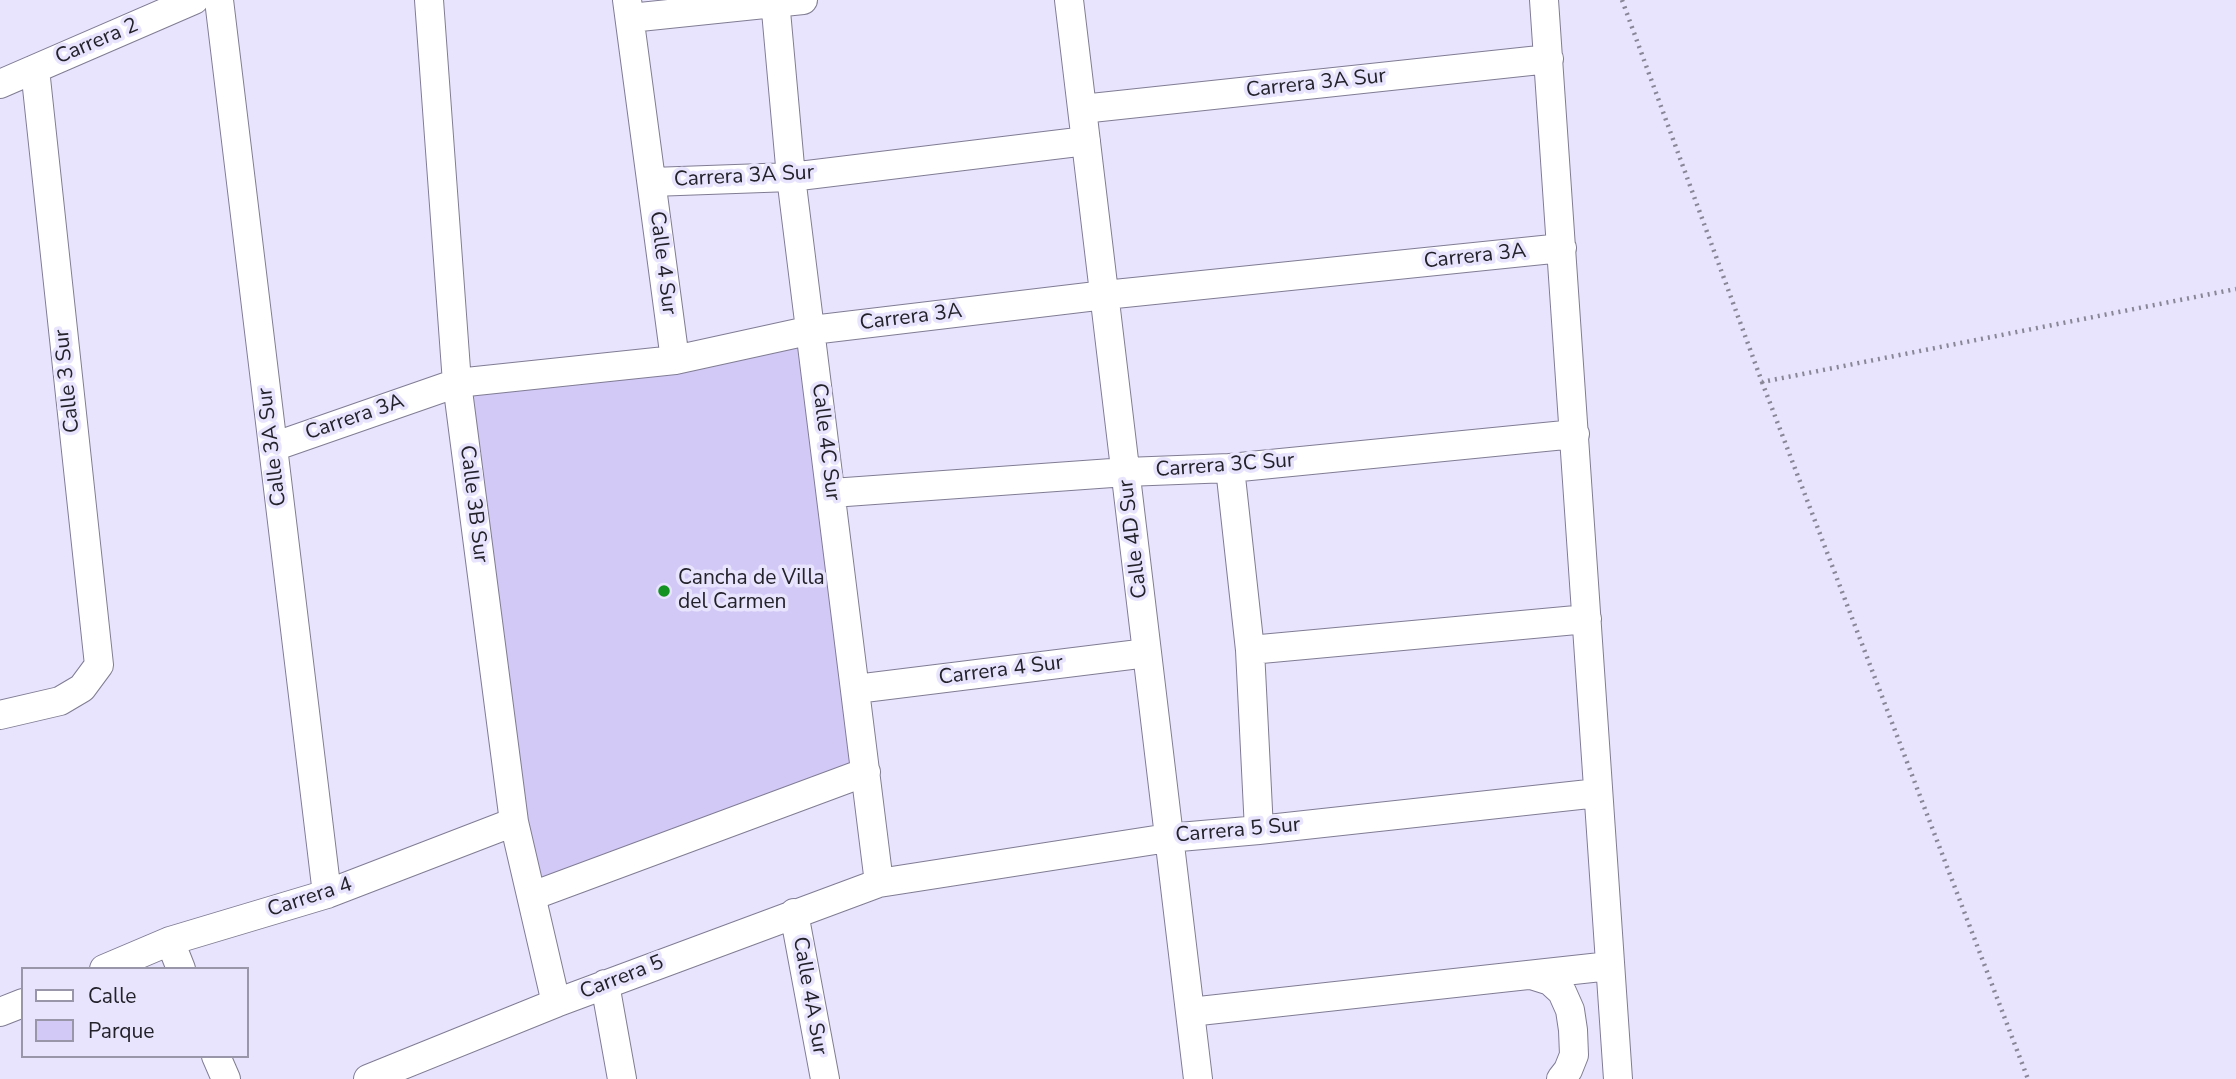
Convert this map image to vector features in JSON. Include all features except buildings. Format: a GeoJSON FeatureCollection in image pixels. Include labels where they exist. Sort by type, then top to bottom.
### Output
{"type":"FeatureCollection","features":[{"type":"Feature","properties":{"kind":"street","name":"Carrera 2"},"geometry":{"type":"LineString","coordinates":[[0,84],[194,0]]}},
{"type":"Feature","properties":{"kind":"street","name":"Calle 3A Sur"},"geometry":{"type":"LineString","coordinates":[[219,0],[327,894]]}},
{"type":"Feature","properties":{"kind":"street","name":"Calle 3B Sur"},"geometry":{"type":"LineString","coordinates":[[429,0],[457,383],[514,822],[556,1003]]}},
{"type":"Feature","properties":{"kind":"street","name":"Calle 4D Sur"},"geometry":{"type":"LineString","coordinates":[[1069,0],[1198,1079]]}},
{"type":"Feature","properties":{"kind":"street"},"geometry":{"type":"LineString","coordinates":[[1544,0],[1618,1079]]}},
{"type":"Feature","properties":{"kind":"street"},"geometry":{"type":"LineString","coordinates":[[629,9],[785,1]]}},
{"type":"Feature","properties":{"kind":"street","name":"Calle 4C Sur"},"geometry":{"type":"LineString","coordinates":[[785,1],[792,177],[879,883]]}},
{"type":"Feature","properties":{"kind":"street","name":"Calle 4 Sur"},"geometry":{"type":"LineString","coordinates":[[629,9],[675,360]]}},
{"type":"Feature","properties":{"kind":"street","name":"Carrera 3A Sur"},"geometry":{"type":"LineString","coordinates":[[1082,109],[1549,59]]}},
{"type":"Feature","properties":{"kind":"street","name":"Calle 3 Sur"},"geometry":{"type":"LineString","coordinates":[[0,715],[60,701],[82,688],[99,665],[34,69]]}},
{"type":"Feature","properties":{"kind":"street","name":"Carrera 3A Sur"},"geometry":{"type":"LineString","coordinates":[[652,182],[792,177],[1086,141]]}},
{"type":"Feature","properties":{"kind":"street","name":"Carrera 3A"},"geometry":{"type":"LineString","coordinates":[[273,447],[457,383],[675,360],[812,330],[1105,295],[1562,248]]}},
{"type":"Feature","properties":{"kind":"street","name":"Carrera 3C Sur"},"geometry":{"type":"LineString","coordinates":[[832,493],[1126,472],[1230,468],[1575,434]]}},
{"type":"Feature","properties":{"kind":"street"},"geometry":{"type":"LineString","coordinates":[[1230,468],[1250,650],[1259,830]]}},
{"type":"Feature","properties":{"kind":"street"},"geometry":{"type":"LineString","coordinates":[[1250,650],[1587,618]]}},
{"type":"Feature","properties":{"kind":"street","name":"Carrera 4 Sur"},"geometry":{"type":"LineString","coordinates":[[856,690],[1147,653]]}},
{"type":"Feature","properties":{"kind":"street"},"geometry":{"type":"LineString","coordinates":[[532,896],[866,772]]}},
{"type":"Feature","properties":{"kind":"street","name":"Carrera 5 Sur"},"geometry":{"type":"LineString","coordinates":[[879,883],[1168,838],[1598,793]]}},
{"type":"Feature","properties":{"kind":"street","name":"Carrera 4"},"geometry":{"type":"LineString","coordinates":[[109,967],[170,941],[327,894],[514,822]]}},
{"type":"Feature","properties":{"kind":"street","name":"Carrera 5"},"geometry":{"type":"LineString","coordinates":[[368,1079],[605,984],[879,883]]}},
{"type":"Feature","properties":{"kind":"street","name":"Calle 4A Sur"},"geometry":{"type":"LineString","coordinates":[[794,913],[825,1079]]}},
{"type":"Feature","properties":{"kind":"street"},"geometry":{"type":"LineString","coordinates":[[170,941],[180,967]]}},
{"type":"Feature","properties":{"kind":"street"},"geometry":{"type":"LineString","coordinates":[[1190,1013],[1610,966]]}},
{"type":"Feature","properties":{"kind":"street"},"geometry":{"type":"LineString","coordinates":[[1531,975],[1550,981],[1562,992],[1570,1010],[1574,1055],[1562,1079]]}},
{"type":"Feature","properties":{"kind":"street"},"geometry":{"type":"LineString","coordinates":[[605,984],[622,1079]]}},
{"type":"Feature","properties":{"kind":"street"},"geometry":{"type":"LineString","coordinates":[[0,1012],[21,1004]]}},
{"type":"Feature","properties":{"kind":"street"},"geometry":{"type":"LineString","coordinates":[[217,1058],[226,1079]]}},
{"type":"Feature","properties":{"kind":"path"},"geometry":{"type":"LineString","coordinates":[[1622,0],[1762,382],[2028,1079]]}},
{"type":"Feature","properties":{"kind":"path"},"geometry":{"type":"LineString","coordinates":[[1762,382],[2236,289]]}},
{"type":"Feature","properties":{"kind":"green space","name":"Cancha de Villa del Carmen"},"geometry":{"type":"Polygon","coordinates":[[[812,330],[866,772],[532,896],[457,383],[812,330]]]}},
{"type":"Feature","properties":{"kind":"place","name":"Cancha de Villa del Carmen"},"geometry":{"type":"Point","coordinates":[664,591]}}]}
